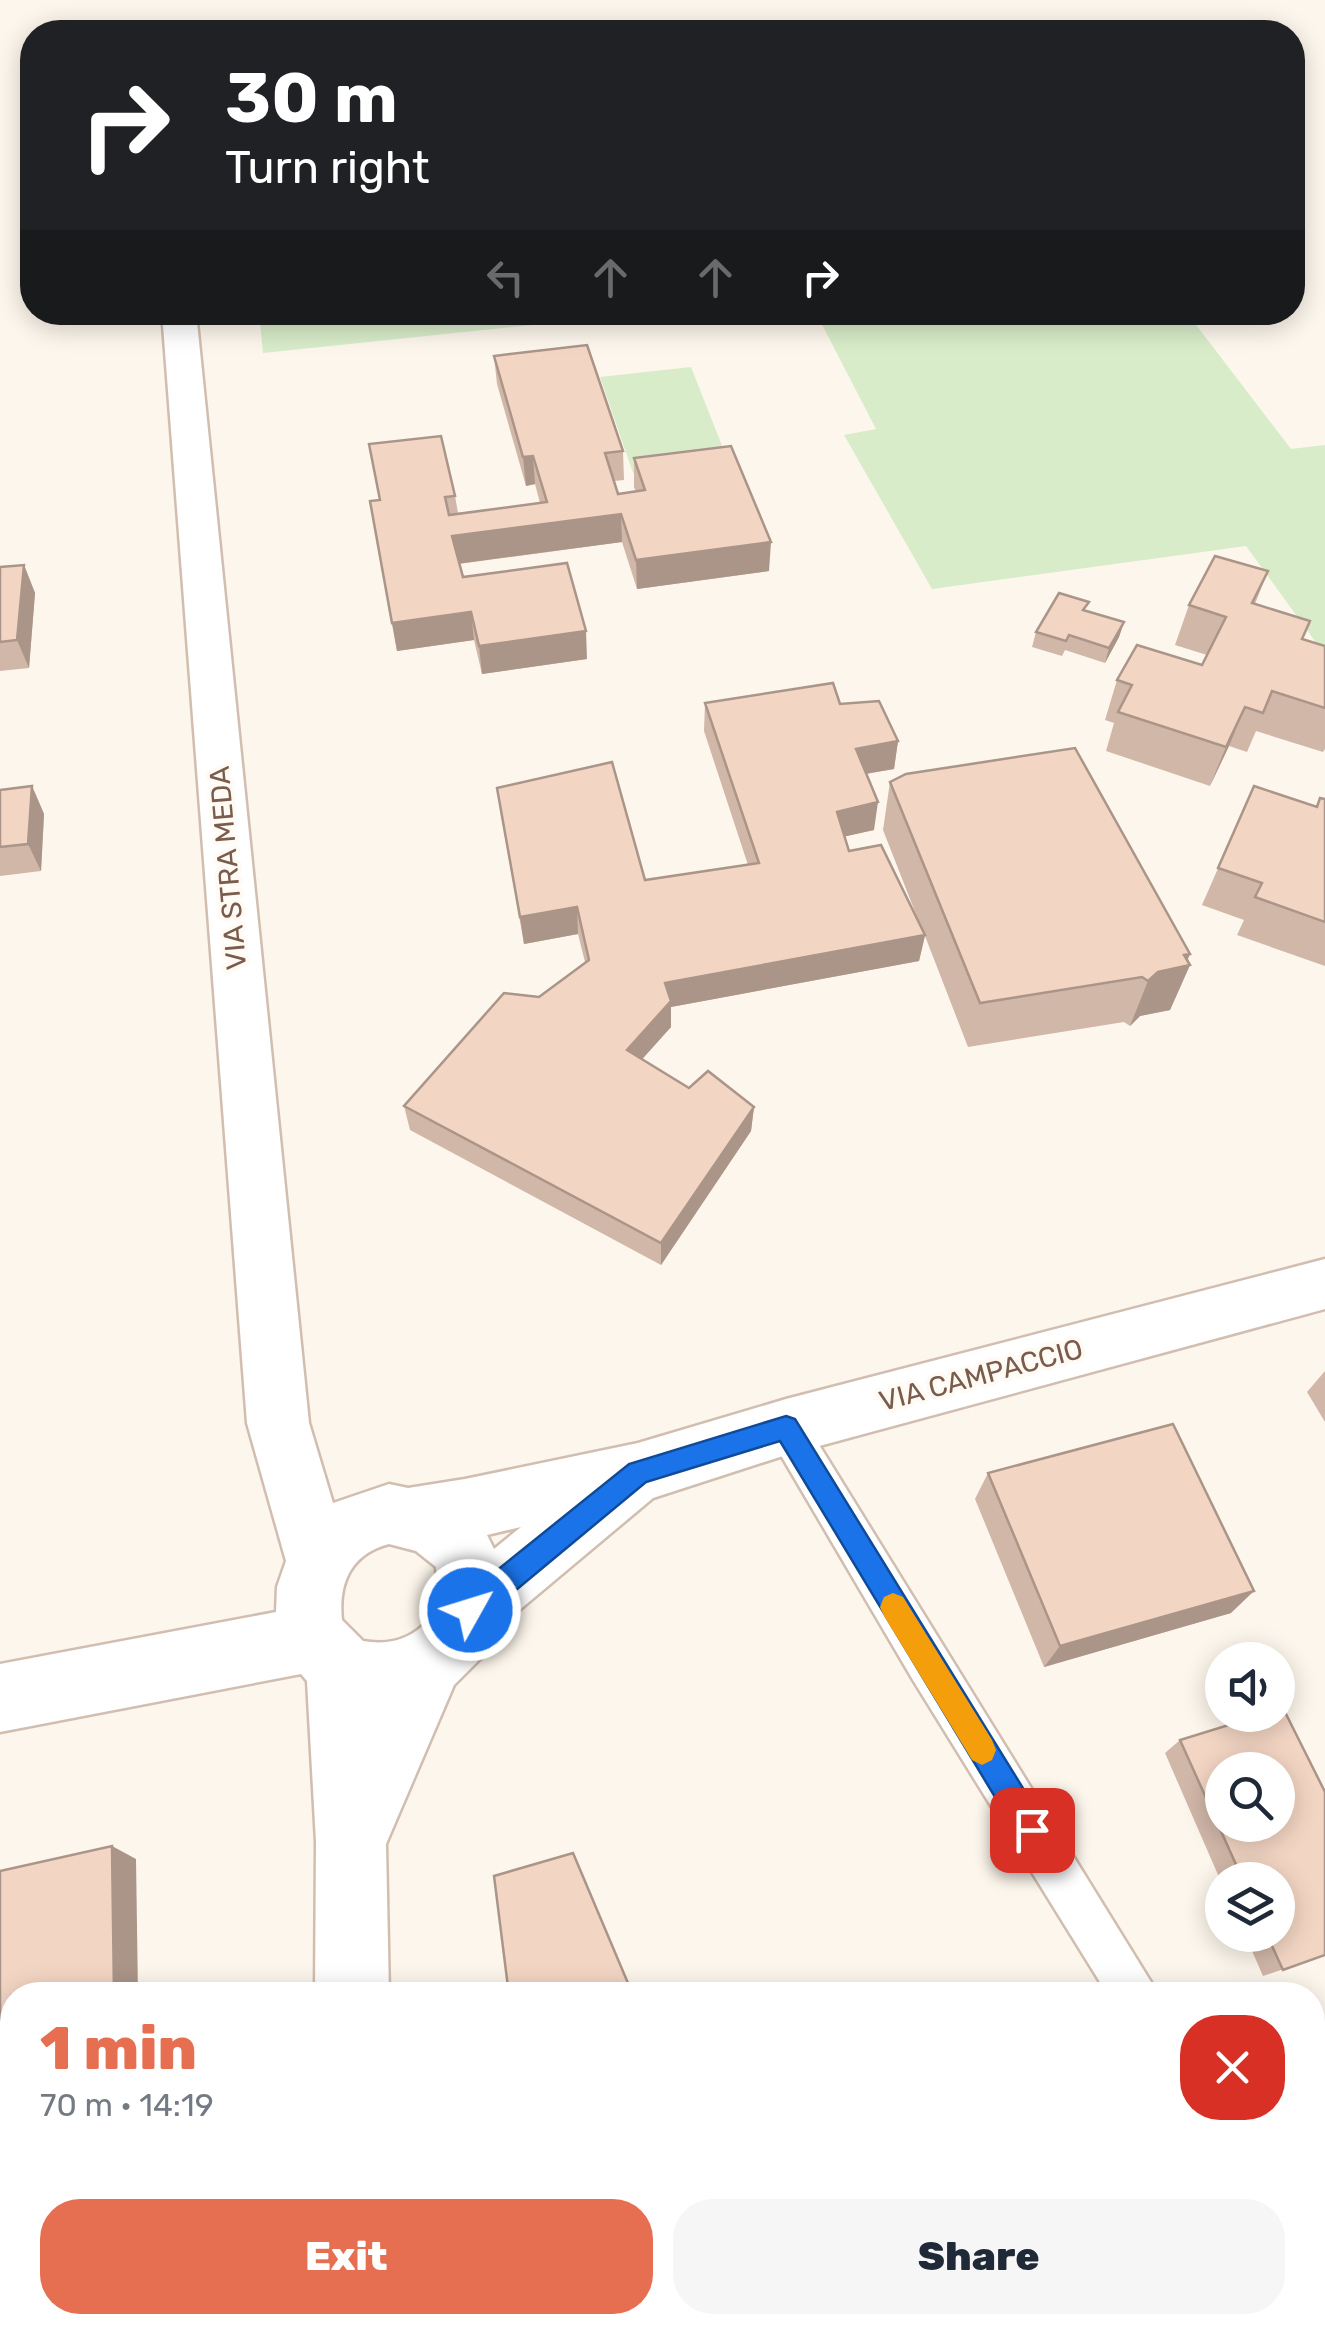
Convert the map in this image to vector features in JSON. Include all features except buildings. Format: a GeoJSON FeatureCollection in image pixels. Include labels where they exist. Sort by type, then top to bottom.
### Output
{"type":"FeatureCollection","features":[{"type":"Feature","properties":{"kind":"street","name":"VIA STRA MEDA"},"geometry":{"type":"LineString","coordinates":[[180,325],[278,1423],[343,1581],[352,1982]]}},
{"type":"Feature","properties":{"kind":"street","name":"VIA CAMPACCIO"},"geometry":{"type":"LineString","coordinates":[[0,1698],[180,1661],[343,1581],[465,1509],[638,1472],[786,1428],[1325,1284]]}},
{"type":"Feature","properties":{"kind":"street","name":"VIA CAMPACCIO"},"geometry":{"type":"LineString","coordinates":[[470,1610],[638,1472]]}},
{"type":"Feature","properties":{"kind":"street"},"geometry":{"type":"LineString","coordinates":[[429,1664],[406,1674],[358,1674],[343,1581],[438,1524],[456,1540],[468,1560],[473,1584],[470,1610]]}},
{"type":"Feature","properties":{"kind":"street","name":"VIA STRA MEDA"},"geometry":{"type":"LineString","coordinates":[[351,1842],[429,1664],[448,1649],[470,1610]]}},
{"type":"Feature","properties":{"kind":"lane"},"geometry":{"type":"LineString","coordinates":[[786,1428],[928,1665],[1127,1982]]}},
{"type":"Feature","properties":{"kind":"green space"},"geometry":{"type":"Polygon","coordinates":[[[260,325],[532,325],[263,353],[260,325]]]}},
{"type":"Feature","properties":{"kind":"green space"},"geometry":{"type":"Polygon","coordinates":[[[822,325],[1196,325],[1291,449],[1325,445],[1325,655],[1246,546],[932,589],[844,435],[876,429],[822,325]]]}},
{"type":"Feature","properties":{"kind":"green space"},"geometry":{"type":"Polygon","coordinates":[[[691,367],[728,461],[633,473],[600,377],[691,367]]]}},
{"type":"Feature","properties":{"kind":"slow traffic"},"geometry":{"type":"LineString","coordinates":[[893,1607],[982,1750]]}},
{"type":"Feature","properties":{"kind":"route"},"geometry":{"type":"LineString","coordinates":[[470,1610],[638,1472],[786,1428],[1032,1830]]}}]}
